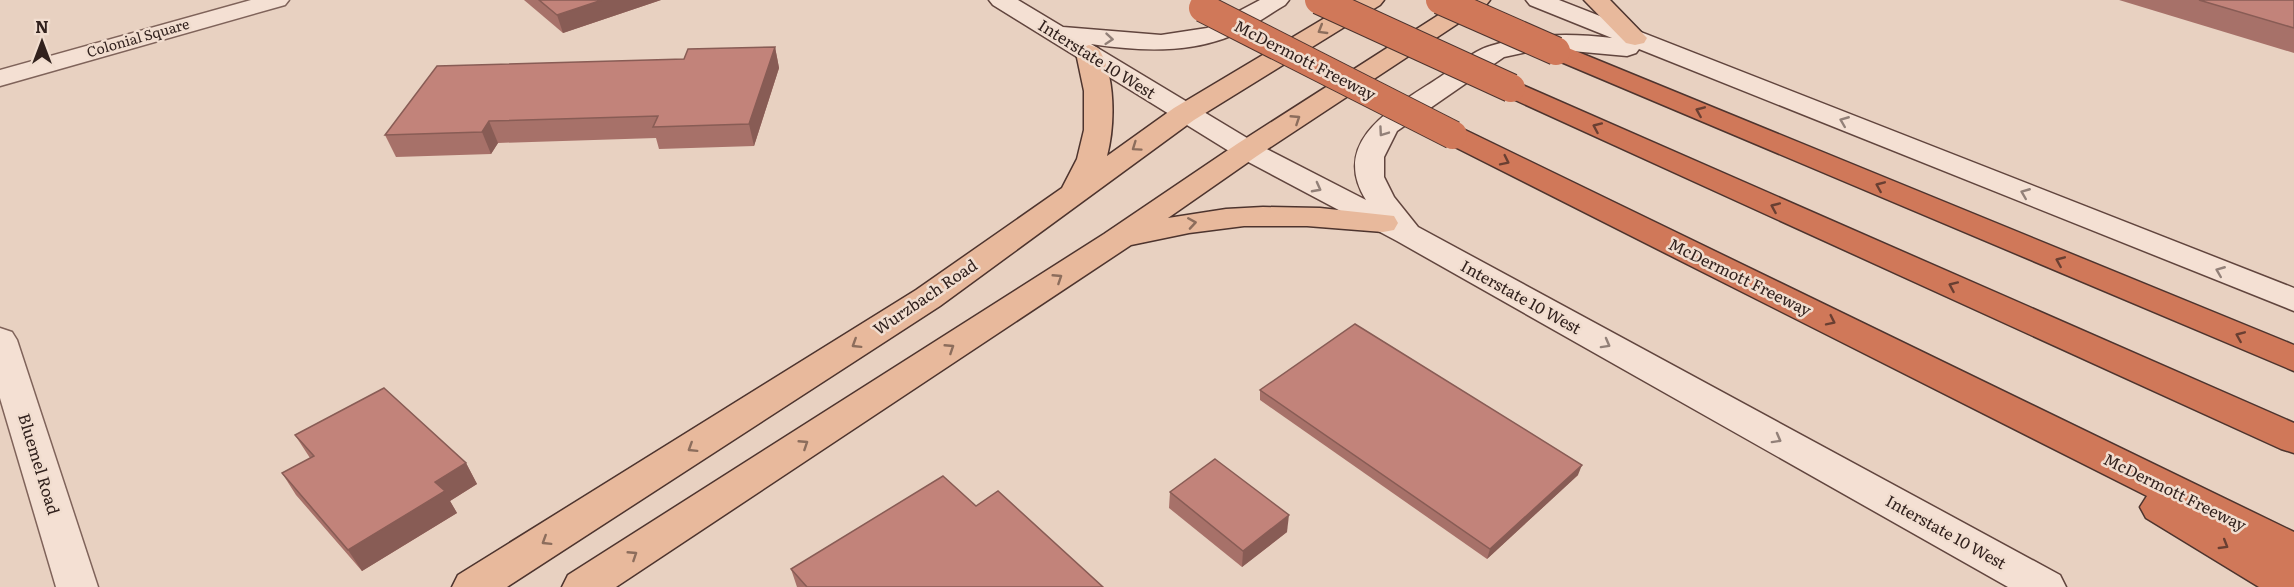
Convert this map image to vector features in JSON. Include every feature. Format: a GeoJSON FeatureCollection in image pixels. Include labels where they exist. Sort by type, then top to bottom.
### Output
{"type":"FeatureCollection","features":[{"type":"Feature","properties":{"kind":"highway"},"geometry":{"type":"LineString","coordinates":[[1319,0],[2294,439]]}},
{"type":"Feature","properties":{"kind":"highway"},"geometry":{"type":"LineString","coordinates":[[1440,0],[1556,51],[2294,359]]}},
{"type":"Feature","properties":{"kind":"highway","name":"McDermott Freeway"},"geometry":{"type":"LineString","coordinates":[[1195,4],[1453,135],[2294,551]]}},
{"type":"Feature","properties":{"kind":"highway"},"geometry":{"type":"LineString","coordinates":[[1995,305],[2294,421]]}},
{"type":"Feature","properties":{"kind":"highway"},"geometry":{"type":"LineString","coordinates":[[1940,375],[2294,587]]}},
{"type":"Feature","properties":{"kind":"main road","name":"Colonial Square"},"geometry":{"type":"LineString","coordinates":[[0,78],[277,0]]}},
{"type":"Feature","properties":{"kind":"main road","name":"Interstate 10 West"},"geometry":{"type":"LineString","coordinates":[[1001,0],[1184,114],[1247,150],[1396,229],[2045,587]]}},
{"type":"Feature","properties":{"kind":"main road"},"geometry":{"type":"LineString","coordinates":[[1051,30],[1105,39],[1184,40],[1217,33],[1277,0]]}},
{"type":"Feature","properties":{"kind":"main road","name":"Wurzbach Road"},"geometry":{"type":"LineString","coordinates":[[473,587],[928,298],[1184,114],[1372,0]]}},
{"type":"Feature","properties":{"kind":"main road"},"geometry":{"type":"LineString","coordinates":[[584,587],[1115,241],[1247,150],[1478,0]]}},
{"type":"Feature","properties":{"kind":"main road"},"geometry":{"type":"LineString","coordinates":[[1538,0],[2294,300]]}},
{"type":"Feature","properties":{"kind":"main road"},"geometry":{"type":"LineString","coordinates":[[1596,0],[1635,38]]}},
{"type":"Feature","properties":{"kind":"main road"},"geometry":{"type":"LineString","coordinates":[[1396,229],[1368,169],[1377,141],[1387,125],[1495,52],[1515,45],[1582,43],[1685,58]]}},
{"type":"Feature","properties":{"kind":"main road"},"geometry":{"type":"LineString","coordinates":[[1076,190],[1093,157],[1099,129],[1097,83],[1089,53]]}},
{"type":"Feature","properties":{"kind":"main road"},"geometry":{"type":"LineString","coordinates":[[1115,241],[1166,228],[1233,218],[1280,216],[1396,229]]}},
{"type":"Feature","properties":{"kind":"main road","name":"Bluemel Road"},"geometry":{"type":"LineString","coordinates":[[0,340],[76,587]]}},
{"type":"Feature","properties":{"kind":"building"},"geometry":{"type":"Polygon","coordinates":[[[539,0],[602,0],[557,15],[539,0]]]}},
{"type":"Feature","properties":{"kind":"building"},"geometry":{"type":"Polygon","coordinates":[[[2199,0],[2294,0],[2294,28],[2199,0]]]}},
{"type":"Feature","properties":{"kind":"building"},"geometry":{"type":"Polygon","coordinates":[[[775,47],[749,124],[653,127],[658,116],[489,121],[482,132],[385,135],[437,66],[684,59],[688,49],[775,47]]]}},
{"type":"Feature","properties":{"kind":"building"},"geometry":{"type":"Polygon","coordinates":[[[1355,324],[1582,465],[1490,549],[1260,390],[1355,324]]]}},
{"type":"Feature","properties":{"kind":"building"},"geometry":{"type":"Polygon","coordinates":[[[384,388],[466,463],[435,482],[445,491],[348,550],[282,473],[314,456],[295,435],[384,388]]]}},
{"type":"Feature","properties":{"kind":"building"},"geometry":{"type":"Polygon","coordinates":[[[1215,459],[1289,515],[1243,551],[1170,492],[1215,459]]]}},
{"type":"Feature","properties":{"kind":"building"},"geometry":{"type":"Polygon","coordinates":[[[943,476],[976,506],[998,491],[1103,587],[807,587],[791,569],[943,476]]]}}]}
